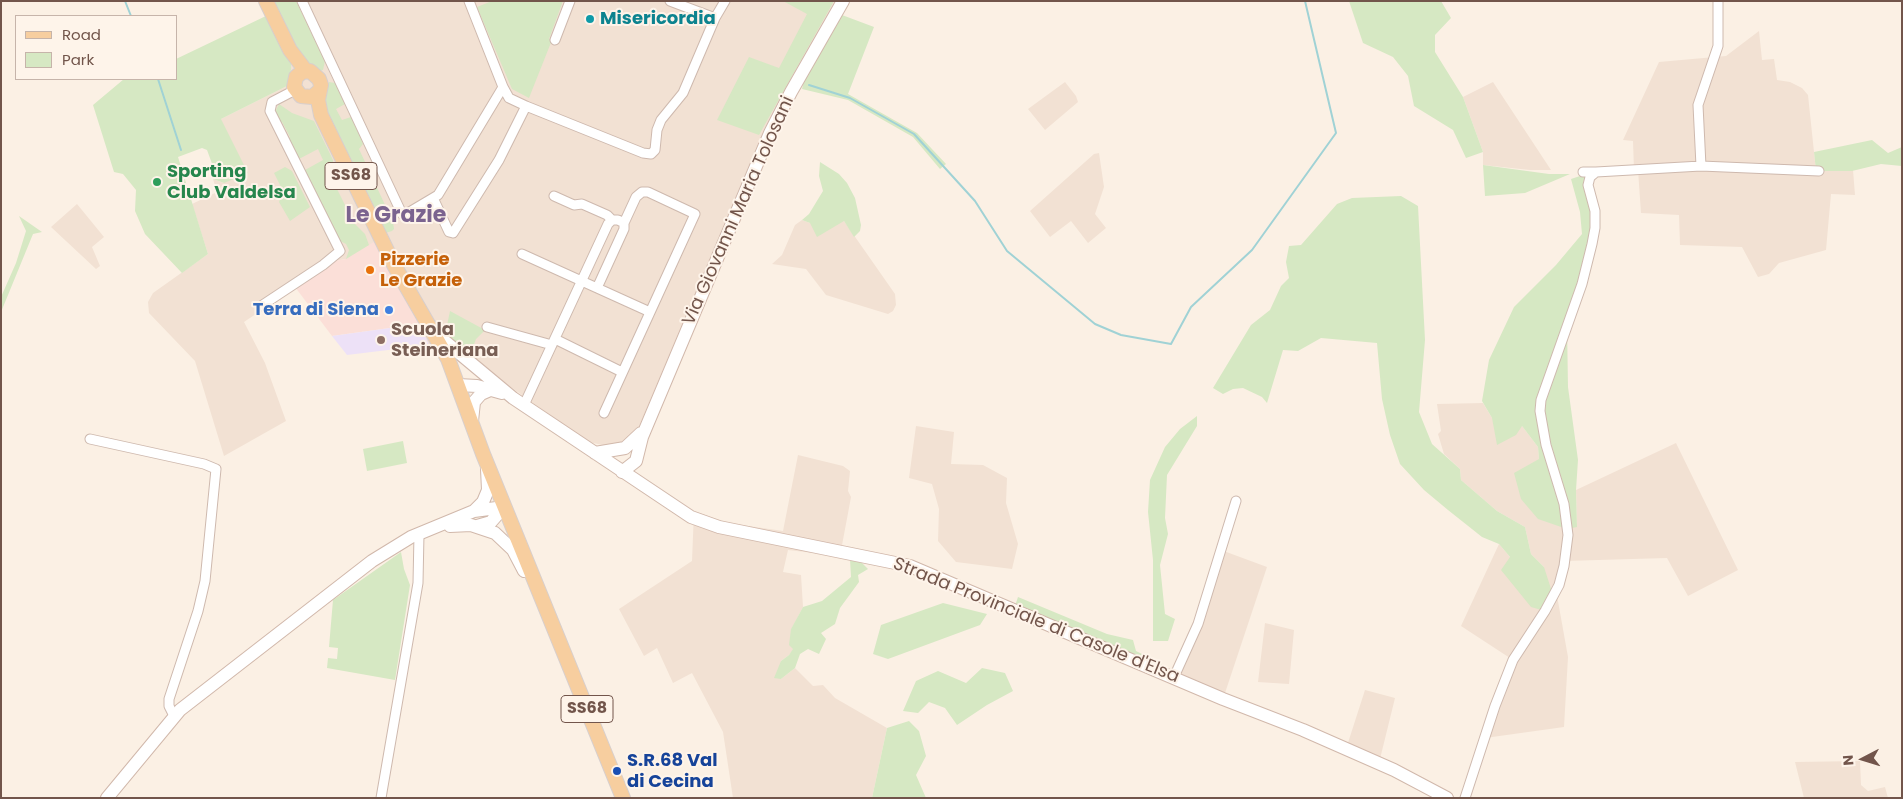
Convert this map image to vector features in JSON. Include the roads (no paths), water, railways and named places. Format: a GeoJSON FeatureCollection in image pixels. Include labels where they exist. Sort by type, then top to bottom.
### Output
{"type":"FeatureCollection","features":[{"type":"Feature","properties":{"kind":"main road","name":"SS68"},"geometry":{"type":"LineString","coordinates":[[266,1],[290,50],[299,79],[301,96],[316,89]]}},
{"type":"Feature","properties":{"kind":"main road","name":"Via Giovanni Maria Tolosani"},"geometry":{"type":"LineString","coordinates":[[622,472],[632,466],[634,450],[646,427],[770,133],[843,1]]}},
{"type":"Feature","properties":{"kind":"main road","name":"SS68"},"geometry":{"type":"LineString","coordinates":[[299,79],[314,72],[321,115],[394,265],[448,359],[504,507],[623,798]]}},
{"type":"Feature","properties":{"kind":"main road"},"geometry":{"type":"LineString","coordinates":[[433,332],[513,398]]}},
{"type":"Feature","properties":{"kind":"main road"},"geometry":{"type":"LineString","coordinates":[[458,384],[466,376],[481,373]]}},
{"type":"Feature","properties":{"kind":"main road"},"geometry":{"type":"LineString","coordinates":[[458,384],[477,386],[513,398]]}},
{"type":"Feature","properties":{"kind":"main road"},"geometry":{"type":"LineString","coordinates":[[472,426],[474,402],[481,394],[490,390]]}},
{"type":"Feature","properties":{"kind":"main road","name":"Strada Provinciale di Casole d'Elsa"},"geometry":{"type":"LineString","coordinates":[[513,398],[688,515],[712,525],[910,566],[1379,763],[1422,783],[1447,798]]}},
{"type":"Feature","properties":{"kind":"main road"},"geometry":{"type":"LineString","coordinates":[[595,453],[634,450],[648,489]]}},
{"type":"Feature","properties":{"kind":"main road"},"geometry":{"type":"LineString","coordinates":[[474,511],[483,502],[489,485],[483,454]]}},
{"type":"Feature","properties":{"kind":"main road"},"geometry":{"type":"LineString","coordinates":[[424,532],[453,525],[476,526],[491,522],[504,507]]}},
{"type":"Feature","properties":{"kind":"main road"},"geometry":{"type":"LineString","coordinates":[[107,798],[174,716],[202,692],[372,561],[401,541],[474,511],[504,507]]}},
{"type":"Feature","properties":{"kind":"main road"},"geometry":{"type":"LineString","coordinates":[[476,526],[498,535],[513,550],[558,638]]}},
{"type":"Feature","properties":{"kind":"street"},"geometry":{"type":"LineString","coordinates":[[302,1],[402,214],[409,213],[434,200],[503,87]]}},
{"type":"Feature","properties":{"kind":"street"},"geometry":{"type":"LineString","coordinates":[[469,1],[509,98],[643,153],[651,154],[655,150],[656,133],[661,120],[683,93],[715,18],[725,1]]}},
{"type":"Feature","properties":{"kind":"street"},"geometry":{"type":"LineString","coordinates":[[555,40],[570,1]]}},
{"type":"Feature","properties":{"kind":"street"},"geometry":{"type":"LineString","coordinates":[[670,1],[715,18]]}},
{"type":"Feature","properties":{"kind":"street"},"geometry":{"type":"LineString","coordinates":[[1701,166],[1698,105],[1718,46],[1718,1]]}},
{"type":"Feature","properties":{"kind":"street"},"geometry":{"type":"LineString","coordinates":[[316,89],[334,70]]}},
{"type":"Feature","properties":{"kind":"street"},"geometry":{"type":"LineString","coordinates":[[261,306],[323,265],[340,251],[270,111],[272,102],[299,79]]}},
{"type":"Feature","properties":{"kind":"street"},"geometry":{"type":"LineString","coordinates":[[434,200],[449,232],[453,233],[499,160],[526,106]]}},
{"type":"Feature","properties":{"kind":"street"},"geometry":{"type":"LineString","coordinates":[[1583,172],[1701,166],[1819,171]]}},
{"type":"Feature","properties":{"kind":"street"},"geometry":{"type":"LineString","coordinates":[[1465,798],[1494,706],[1513,660],[1545,611],[1562,574],[1568,536],[1564,504],[1546,444],[1540,411],[1541,400],[1587,268],[1595,228],[1595,211],[1588,185],[1590,177],[1596,172]]}},
{"type":"Feature","properties":{"kind":"street"},"geometry":{"type":"LineString","coordinates":[[597,288],[623,233],[624,222],[636,197],[642,192],[648,192],[695,214],[604,413]]}},
{"type":"Feature","properties":{"kind":"street"},"geometry":{"type":"LineString","coordinates":[[554,196],[574,205],[582,204],[607,215],[612,220],[624,222]]}},
{"type":"Feature","properties":{"kind":"street"},"geometry":{"type":"LineString","coordinates":[[524,406],[612,220]]}},
{"type":"Feature","properties":{"kind":"street"},"geometry":{"type":"LineString","coordinates":[[522,254],[650,312]]}},
{"type":"Feature","properties":{"kind":"street"},"geometry":{"type":"LineString","coordinates":[[487,326],[554,342],[622,372]]}},
{"type":"Feature","properties":{"kind":"street"},"geometry":{"type":"LineString","coordinates":[[90,439],[204,464],[216,470],[205,581],[198,611],[170,699],[169,706],[174,716]]}},
{"type":"Feature","properties":{"kind":"street"},"geometry":{"type":"LineString","coordinates":[[1174,678],[1198,624],[1236,502]]}},
{"type":"Feature","properties":{"kind":"street"},"geometry":{"type":"LineString","coordinates":[[382,798],[418,583],[424,532]]}},
{"type":"Feature","properties":{"kind":"waterway"},"geometry":{"type":"LineString","coordinates":[[125,1],[131,15]]}},
{"type":"Feature","properties":{"kind":"waterway"},"geometry":{"type":"LineString","coordinates":[[809,85],[850,98],[914,134],[975,201],[1007,251],[1095,324],[1121,335],[1171,344],[1191,307],[1252,250],[1336,133],[1305,1]]}},
{"type":"Feature","properties":{"kind":"waterway"},"geometry":{"type":"LineString","coordinates":[[158,80],[181,150]]}},
{"type":"Feature","properties":{"kind":"place","name":"Misericordia"},"geometry":{"type":"Point","coordinates":[590,19]}},
{"type":"Feature","properties":{"kind":"place","name":"Sporting Club Valdelsa"},"geometry":{"type":"Point","coordinates":[157,182]}},
{"type":"Feature","properties":{"kind":"place","name":"Pizzerie Le Grazie"},"geometry":{"type":"Point","coordinates":[370,270]}},
{"type":"Feature","properties":{"kind":"place","name":"Terra di Siena"},"geometry":{"type":"Point","coordinates":[389,310]}},
{"type":"Feature","properties":{"kind":"place","name":"Scuola Steineriana"},"geometry":{"type":"Point","coordinates":[381,340]}},
{"type":"Feature","properties":{"kind":"place","name":"S.R.68 Val di Cecina"},"geometry":{"type":"Point","coordinates":[617,771]}},
{"type":"Feature","properties":{"kind":"district","name":"Le Grazie"},"geometry":{"type":"Point","coordinates":[396,216]}}]}
